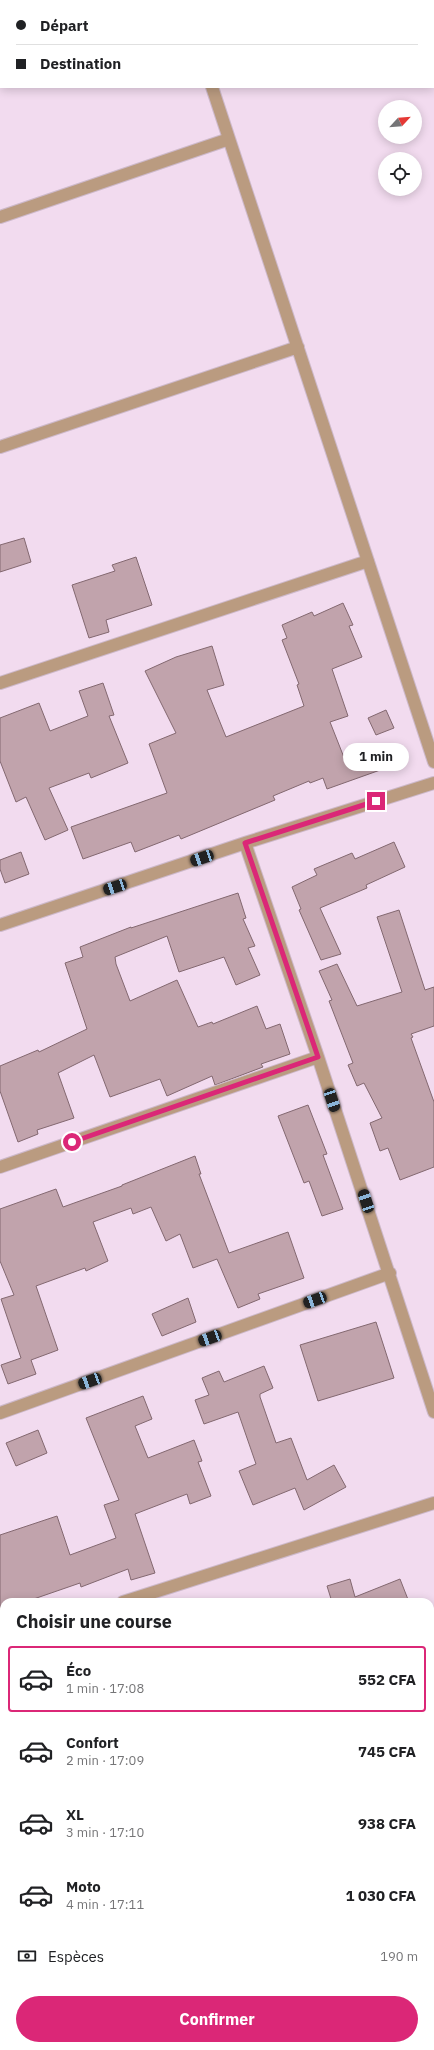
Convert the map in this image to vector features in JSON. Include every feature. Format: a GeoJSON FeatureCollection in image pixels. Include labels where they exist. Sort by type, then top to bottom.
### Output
{"type":"FeatureCollection","features":[{"type":"Feature","properties":{"kind":"street"},"geometry":{"type":"LineString","coordinates":[[212,88],[434,762]]}},
{"type":"Feature","properties":{"kind":"street"},"geometry":{"type":"LineString","coordinates":[[0,217],[229,139]]}},
{"type":"Feature","properties":{"kind":"street"},"geometry":{"type":"LineString","coordinates":[[0,447],[298,347]]}},
{"type":"Feature","properties":{"kind":"street"},"geometry":{"type":"LineString","coordinates":[[0,683],[368,561]]}},
{"type":"Feature","properties":{"kind":"street"},"geometry":{"type":"LineString","coordinates":[[0,925],[245,843],[434,783]]}},
{"type":"Feature","properties":{"kind":"street"},"geometry":{"type":"LineString","coordinates":[[245,843],[390,1273],[434,1412]]}},
{"type":"Feature","properties":{"kind":"street"},"geometry":{"type":"LineString","coordinates":[[0,1167],[318,1057]]}},
{"type":"Feature","properties":{"kind":"street"},"geometry":{"type":"LineString","coordinates":[[0,1413],[390,1273]]}},
{"type":"Feature","properties":{"kind":"street"},"geometry":{"type":"LineString","coordinates":[[136,1598],[434,1503]]}},
{"type":"Feature","properties":{"kind":"building"},"geometry":{"type":"Polygon","coordinates":[[[24,538],[31,562],[0,572],[0,545],[24,538]]]}},
{"type":"Feature","properties":{"kind":"building"},"geometry":{"type":"Polygon","coordinates":[[[136,557],[152,605],[106,620],[109,632],[89,638],[72,585],[115,571],[112,565],[136,557]]]}},
{"type":"Feature","properties":{"kind":"building"},"geometry":{"type":"Polygon","coordinates":[[[343,603],[353,625],[349,626],[362,657],[332,669],[348,716],[330,722],[345,760],[390,744],[397,764],[327,789],[323,778],[310,783],[309,781],[273,796],[275,800],[181,839],[179,835],[135,852],[131,842],[83,859],[71,827],[167,793],[149,744],[176,733],[145,671],[176,657],[212,646],[224,685],[207,690],[226,737],[304,706],[297,685],[299,684],[282,640],[287,638],[282,625],[312,612],[314,616],[343,603]]]}},
{"type":"Feature","properties":{"kind":"building"},"geometry":{"type":"Polygon","coordinates":[[[103,683],[114,715],[109,716],[128,763],[91,778],[89,773],[49,788],[68,830],[45,840],[26,797],[16,802],[0,761],[0,718],[39,703],[50,731],[88,716],[79,691],[103,683]]]}},
{"type":"Feature","properties":{"kind":"building"},"geometry":{"type":"Polygon","coordinates":[[[386,710],[394,728],[376,735],[368,718],[386,710]]]}},
{"type":"Feature","properties":{"kind":"building"},"geometry":{"type":"Polygon","coordinates":[[[394,842],[405,867],[366,885],[367,888],[320,908],[341,954],[321,960],[299,910],[301,909],[292,887],[317,875],[314,869],[352,853],[355,859],[394,842]]]}},
{"type":"Feature","properties":{"kind":"building"},"geometry":{"type":"Polygon","coordinates":[[[21,852],[29,874],[5,883],[0,869],[0,860],[21,852]]]}},
{"type":"Feature","properties":{"kind":"building"},"geometry":{"type":"Polygon","coordinates":[[[238,893],[246,918],[243,919],[255,946],[248,948],[260,975],[236,985],[224,957],[179,972],[167,936],[115,957],[116,964],[130,1001],[177,980],[198,1027],[212,1022],[213,1024],[257,1006],[266,1029],[280,1024],[290,1054],[261,1064],[263,1067],[215,1085],[212,1076],[167,1096],[160,1079],[110,1097],[94,1055],[58,1073],[74,1118],[37,1130],[38,1134],[18,1142],[0,1091],[0,1066],[38,1050],[39,1052],[87,1029],[65,963],[83,957],[80,947],[131,927],[238,893]]]}},
{"type":"Feature","properties":{"kind":"building"},"geometry":{"type":"Polygon","coordinates":[[[399,910],[425,990],[434,987],[434,1026],[411,1034],[413,1037],[411,1038],[434,1102],[434,1167],[400,1180],[388,1148],[380,1151],[370,1123],[382,1118],[364,1083],[357,1086],[348,1065],[353,1063],[329,1001],[332,1000],[319,971],[337,964],[357,1006],[402,992],[377,917],[399,910]]]}},
{"type":"Feature","properties":{"kind":"building"},"geometry":{"type":"Polygon","coordinates":[[[308,1105],[327,1154],[323,1155],[343,1209],[322,1216],[309,1181],[304,1183],[278,1116],[308,1105]]]}},
{"type":"Feature","properties":{"kind":"building"},"geometry":{"type":"Polygon","coordinates":[[[195,1156],[201,1174],[199,1174],[229,1253],[288,1232],[304,1278],[258,1294],[260,1299],[238,1308],[217,1259],[193,1268],[180,1234],[166,1241],[151,1207],[133,1214],[131,1208],[93,1222],[108,1261],[86,1271],[85,1268],[36,1286],[58,1350],[31,1360],[36,1374],[8,1384],[1,1365],[21,1358],[1,1299],[14,1295],[0,1261],[0,1209],[56,1189],[63,1207],[122,1186],[195,1156]]]}},
{"type":"Feature","properties":{"kind":"building"},"geometry":{"type":"Polygon","coordinates":[[[188,1298],[196,1322],[162,1336],[152,1314],[188,1298]]]}},
{"type":"Feature","properties":{"kind":"building"},"geometry":{"type":"Polygon","coordinates":[[[376,1322],[394,1378],[318,1401],[300,1345],[376,1322]]]}},
{"type":"Feature","properties":{"kind":"building"},"geometry":{"type":"Polygon","coordinates":[[[264,1366],[273,1388],[260,1394],[260,1397],[276,1443],[291,1438],[307,1480],[334,1465],[346,1487],[304,1510],[295,1488],[253,1505],[239,1471],[256,1464],[238,1412],[204,1424],[195,1400],[209,1395],[202,1378],[219,1371],[224,1382],[264,1366]]]}},
{"type":"Feature","properties":{"kind":"building"},"geometry":{"type":"Polygon","coordinates":[[[143,1396],[152,1419],[135,1426],[148,1458],[194,1440],[202,1461],[198,1462],[211,1496],[190,1504],[187,1494],[135,1514],[155,1573],[131,1580],[128,1569],[81,1587],[80,1583],[37,1598],[0,1598],[0,1535],[57,1516],[70,1555],[116,1538],[104,1505],[119,1500],[86,1418],[143,1396]]]}},
{"type":"Feature","properties":{"kind":"building"},"geometry":{"type":"Polygon","coordinates":[[[38,1430],[47,1453],[16,1466],[6,1443],[38,1430]]]}},
{"type":"Feature","properties":{"kind":"building"},"geometry":{"type":"Polygon","coordinates":[[[350,1579],[355,1597],[400,1579],[407,1598],[331,1598],[327,1586],[350,1579]]]}},
{"type":"Feature","properties":{"kind":"route"},"geometry":{"type":"LineString","coordinates":[[72,1142],[318,1057],[245,843],[376,801]]}}]}
